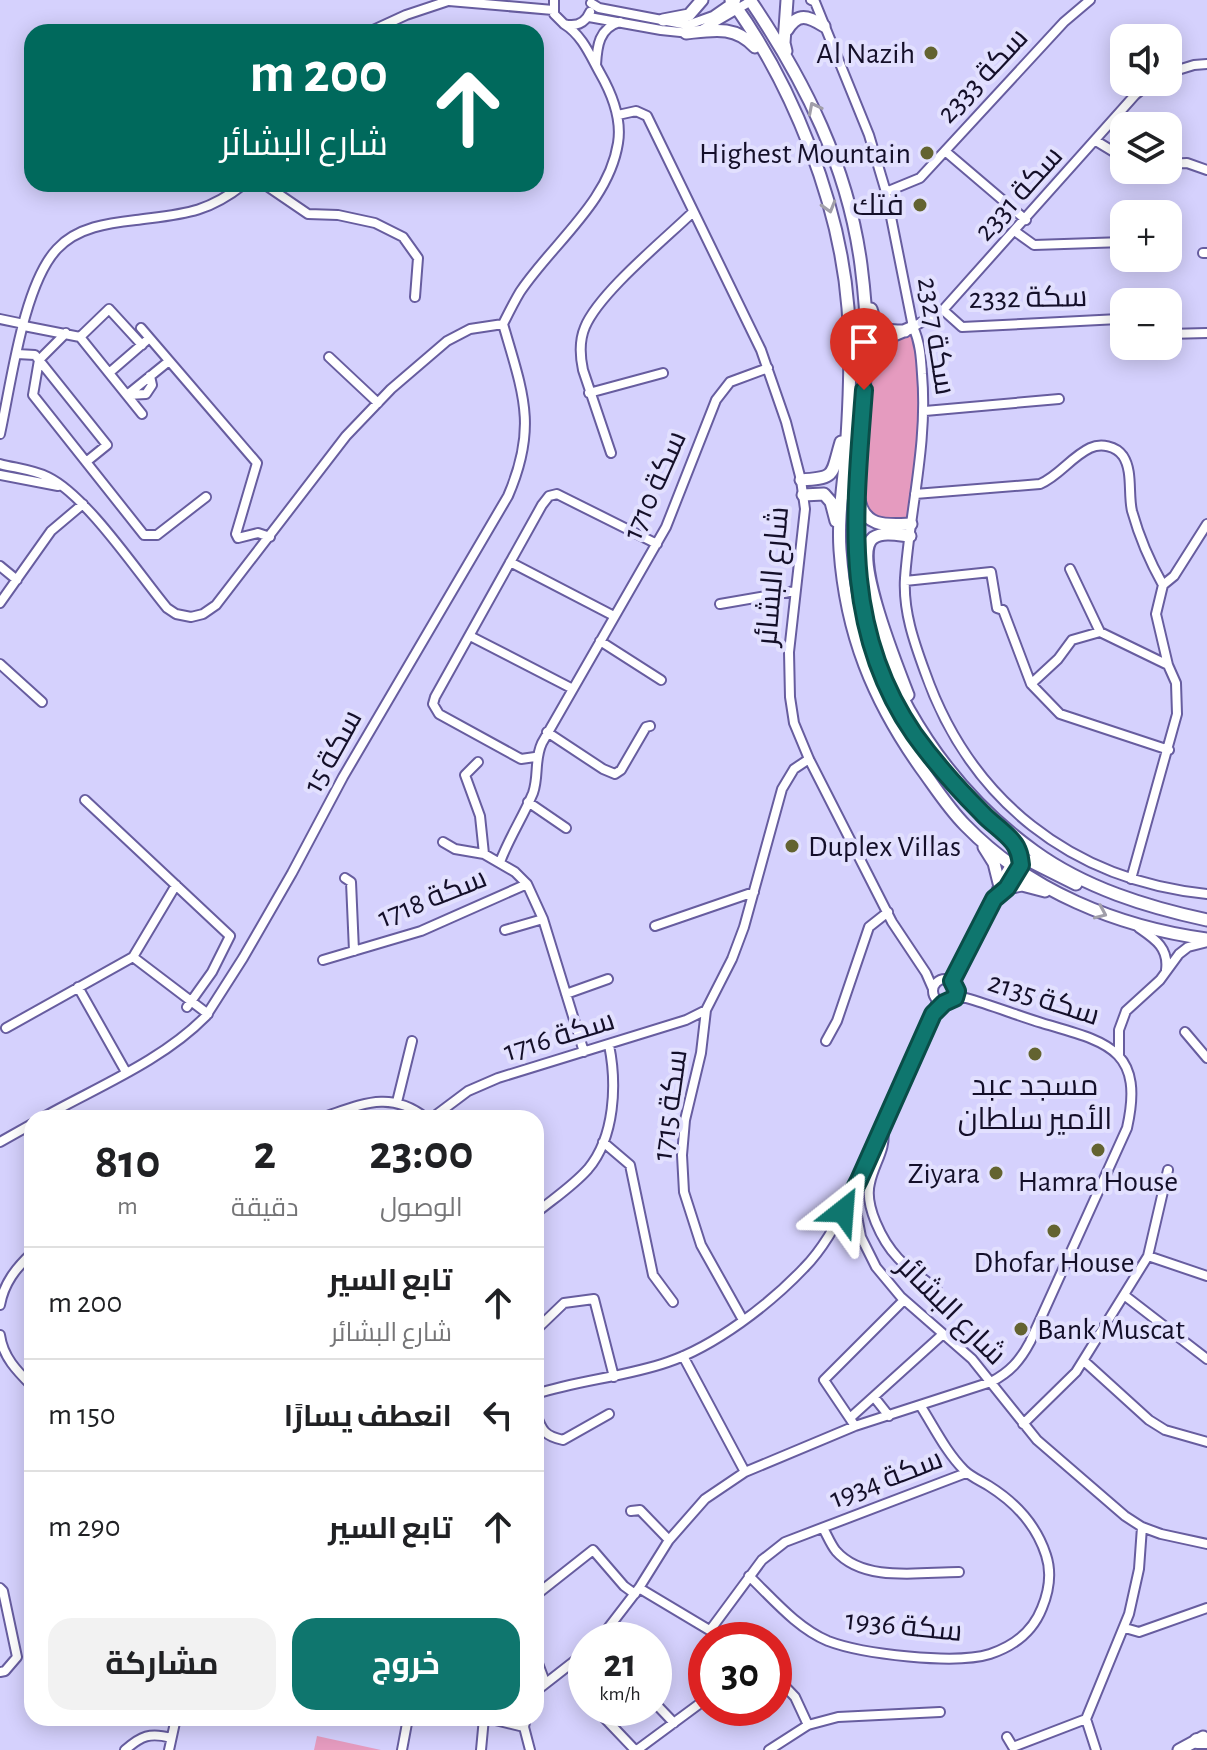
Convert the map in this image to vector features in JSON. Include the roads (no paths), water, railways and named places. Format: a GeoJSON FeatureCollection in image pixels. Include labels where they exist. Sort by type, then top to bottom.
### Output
{"type":"FeatureCollection","features":[{"type":"Feature","properties":{"kind":"main road"},"geometry":{"type":"LineString","coordinates":[[663,20],[689,15],[702,0]]}},
{"type":"Feature","properties":{"kind":"main road"},"geometry":{"type":"LineString","coordinates":[[787,0],[785,35],[788,56]]}},
{"type":"Feature","properties":{"kind":"main road"},"geometry":{"type":"LineString","coordinates":[[751,1],[788,56],[822,124],[849,205],[874,321],[887,331],[909,329]]}},
{"type":"Feature","properties":{"kind":"main road"},"geometry":{"type":"LineString","coordinates":[[735,3],[769,62],[801,129],[819,174],[840,251],[848,308],[846,422],[839,540]]}},
{"type":"Feature","properties":{"kind":"main road"},"geometry":{"type":"LineString","coordinates":[[785,35],[792,22],[803,17],[824,26]]}},
{"type":"Feature","properties":{"kind":"main road"},"geometry":{"type":"LineString","coordinates":[[686,33],[716,29],[744,35],[769,62]]}},
{"type":"Feature","properties":{"kind":"main road"},"geometry":{"type":"LineString","coordinates":[[861,265],[866,363],[855,529],[861,584],[875,637],[893,678],[920,726],[970,792],[1035,852],[1107,891],[1170,912],[1206,920]]}},
{"type":"Feature","properties":{"kind":"main road"},"geometry":{"type":"LineString","coordinates":[[866,363],[887,338],[909,329]]}},
{"type":"Feature","properties":{"kind":"main road"},"geometry":{"type":"LineString","coordinates":[[801,480],[826,479],[831,474],[846,422]]}},
{"type":"Feature","properties":{"kind":"main road"},"geometry":{"type":"LineString","coordinates":[[856,479],[861,511],[868,519],[911,530]]}},
{"type":"Feature","properties":{"kind":"main road"},"geometry":{"type":"LineString","coordinates":[[803,495],[824,494],[831,502],[847,603],[858,648],[874,691],[903,743],[994,863],[1003,886],[1022,885],[1066,898],[1136,926],[1207,941]]}},
{"type":"Feature","properties":{"kind":"main road"},"geometry":{"type":"LineString","coordinates":[[911,530],[876,536],[867,550],[873,594],[920,726]]}},
{"type":"Feature","properties":{"kind":"main road"},"geometry":{"type":"LineString","coordinates":[[861,584],[860,599],[872,646],[901,711],[945,774],[1013,843],[1017,864]]}},
{"type":"Feature","properties":{"kind":"main road"},"geometry":{"type":"LineString","coordinates":[[974,834],[1066,898]]}},
{"type":"Feature","properties":{"kind":"main road"},"geometry":{"type":"LineString","coordinates":[[1017,864],[1030,861],[1127,904],[1174,919],[1206,920]]}},
{"type":"Feature","properties":{"kind":"main road"},"geometry":{"type":"LineString","coordinates":[[1179,1750],[1204,1739]]}},
{"type":"Feature","properties":{"kind":"street","name":"سكة 2327"},"geometry":{"type":"LineString","coordinates":[[815,0],[869,135],[886,192],[909,329],[919,340],[925,411],[905,581],[909,627],[953,739],[985,782],[1025,822],[1074,855],[1164,889],[1207,894]]}},
{"type":"Feature","properties":{"kind":"street","name":"سكة 2333"},"geometry":{"type":"LineString","coordinates":[[886,192],[920,178],[1064,22],[1090,0]]}},
{"type":"Feature","properties":{"kind":"street"},"geometry":{"type":"LineString","coordinates":[[0,464],[46,476],[64,487],[83,504],[167,608],[176,614],[191,617],[203,614],[216,605],[346,436],[378,403],[447,341],[470,329],[503,324],[520,292],[604,183],[615,161],[619,140],[618,115],[610,90],[581,39],[558,20],[554,5],[450,1],[386,24]]}},
{"type":"Feature","properties":{"kind":"street"},"geometry":{"type":"LineString","coordinates":[[581,39],[590,1],[599,8],[688,25],[735,3],[751,1]]}},
{"type":"Feature","properties":{"kind":"street"},"geometry":{"type":"LineString","coordinates":[[564,24],[571,26],[586,19],[686,33],[709,27],[735,3]]}},
{"type":"Feature","properties":{"kind":"street"},"geometry":{"type":"LineString","coordinates":[[596,66],[600,38],[612,24],[621,22]]}},
{"type":"Feature","properties":{"kind":"street"},"geometry":{"type":"LineString","coordinates":[[1182,69],[1207,64]]}},
{"type":"Feature","properties":{"kind":"street","name":"سكة 2331"},"geometry":{"type":"LineString","coordinates":[[909,329],[943,310],[1016,232],[1134,96]]}},
{"type":"Feature","properties":{"kind":"street","name":"شارع البشائر"},"geometry":{"type":"LineString","coordinates":[[618,115],[636,111],[647,116],[768,368],[786,422],[805,509],[789,652],[794,723],[809,759],[888,912],[940,1001],[859,1180],[856,1211],[861,1237],[876,1267],[904,1300],[972,1359],[1037,1440],[1142,1527],[1207,1544]]}},
{"type":"Feature","properties":{"kind":"street"},"geometry":{"type":"LineString","coordinates":[[1096,141],[1110,150]]}},
{"type":"Feature","properties":{"kind":"street","name":"سكة 2333"},"geometry":{"type":"LineString","coordinates":[[945,151],[1026,220]]}},
{"type":"Feature","properties":{"kind":"street"},"geometry":{"type":"LineString","coordinates":[[1182,163],[1207,170]]}},
{"type":"Feature","properties":{"kind":"street"},"geometry":{"type":"LineString","coordinates":[[0,434],[33,292],[58,248],[78,234],[104,224],[195,211],[222,202],[234,192]]}},
{"type":"Feature","properties":{"kind":"street"},"geometry":{"type":"LineString","coordinates":[[276,192],[308,214],[338,215],[375,223],[403,237],[418,258],[415,297]]}},
{"type":"Feature","properties":{"kind":"street"},"geometry":{"type":"LineString","coordinates":[[611,453],[589,393],[580,357],[581,339],[600,302],[693,212]]}},
{"type":"Feature","properties":{"kind":"street"},"geometry":{"type":"LineString","coordinates":[[1016,232],[1034,245],[1110,242]]}},
{"type":"Feature","properties":{"kind":"street"},"geometry":{"type":"LineString","coordinates":[[80,337],[109,309],[142,345]]}},
{"type":"Feature","properties":{"kind":"street","name":"سكة 2332"},"geometry":{"type":"LineString","coordinates":[[943,310],[962,327],[1110,319]]}},
{"type":"Feature","properties":{"kind":"street"},"geometry":{"type":"LineString","coordinates":[[0,319],[80,337],[142,414]]}},
{"type":"Feature","properties":{"kind":"street","name":"سكة 15"},"geometry":{"type":"LineString","coordinates":[[57,1110],[189,1033],[208,1014],[508,496],[526,444],[524,397],[503,324]]}},
{"type":"Feature","properties":{"kind":"street"},"geometry":{"type":"LineString","coordinates":[[141,328],[257,463],[236,534],[243,538],[258,533],[270,537]]}},
{"type":"Feature","properties":{"kind":"street"},"geometry":{"type":"LineString","coordinates":[[66,333],[39,360],[33,395],[144,535],[157,535],[206,497]]}},
{"type":"Feature","properties":{"kind":"street"},"geometry":{"type":"LineString","coordinates":[[1182,334],[1207,333]]}},
{"type":"Feature","properties":{"kind":"street"},"geometry":{"type":"LineString","coordinates":[[109,373],[150,338]]}},
{"type":"Feature","properties":{"kind":"street"},"geometry":{"type":"LineString","coordinates":[[17,354],[35,355],[107,445],[86,462]]}},
{"type":"Feature","properties":{"kind":"street"},"geometry":{"type":"LineString","coordinates":[[329,357],[378,403]]}},
{"type":"Feature","properties":{"kind":"street"},"geometry":{"type":"LineString","coordinates":[[127,395],[146,394],[152,385],[150,376],[169,361]]}},
{"type":"Feature","properties":{"kind":"street","name":"سكة 1710"},"geometry":{"type":"LineString","coordinates":[[500,862],[536,783],[535,757],[571,688],[666,527],[716,400],[723,389],[738,377],[768,368]]}},
{"type":"Feature","properties":{"kind":"street"},"geometry":{"type":"LineString","coordinates":[[589,393],[663,373]]}},
{"type":"Feature","properties":{"kind":"street"},"geometry":{"type":"LineString","coordinates":[[925,411],[1059,399]]}},
{"type":"Feature","properties":{"kind":"street"},"geometry":{"type":"LineString","coordinates":[[915,494],[1040,484],[1053,479],[1090,448],[1104,445],[1115,448],[1124,457],[1132,509],[1151,565],[1163,585]]}},
{"type":"Feature","properties":{"kind":"street"},"geometry":{"type":"LineString","coordinates":[[0,475],[64,487]]}},
{"type":"Feature","properties":{"kind":"street"},"geometry":{"type":"LineString","coordinates":[[535,757],[521,759],[439,714],[433,704],[542,505],[549,496],[557,494],[657,544]]}},
{"type":"Feature","properties":{"kind":"street"},"geometry":{"type":"LineString","coordinates":[[0,603],[51,531],[83,504]]}},
{"type":"Feature","properties":{"kind":"street"},"geometry":{"type":"LineString","coordinates":[[1131,879],[1169,750],[1178,701],[1176,683],[1168,665],[1156,614],[1163,585],[1174,576],[1207,524]]}},
{"type":"Feature","properties":{"kind":"street"},"geometry":{"type":"LineString","coordinates":[[510,562],[614,616]]}},
{"type":"Feature","properties":{"kind":"street"},"geometry":{"type":"LineString","coordinates":[[0,566],[17,580]]}},
{"type":"Feature","properties":{"kind":"street"},"geometry":{"type":"LineString","coordinates":[[1070,569],[1100,632],[1168,665]]}},
{"type":"Feature","properties":{"kind":"street"},"geometry":{"type":"LineString","coordinates":[[905,581],[991,572],[997,608],[1003,610],[1031,684],[1060,714],[1169,750]]}},
{"type":"Feature","properties":{"kind":"street"},"geometry":{"type":"LineString","coordinates":[[720,604],[795,591]]}},
{"type":"Feature","properties":{"kind":"street"},"geometry":{"type":"LineString","coordinates":[[1031,684],[1058,659],[1072,640],[1100,632]]}},
{"type":"Feature","properties":{"kind":"street"},"geometry":{"type":"LineString","coordinates":[[470,636],[571,688]]}},
{"type":"Feature","properties":{"kind":"street"},"geometry":{"type":"LineString","coordinates":[[600,641],[661,680]]}},
{"type":"Feature","properties":{"kind":"street"},"geometry":{"type":"LineString","coordinates":[[0,664],[42,702]]}},
{"type":"Feature","properties":{"kind":"street"},"geometry":{"type":"LineString","coordinates":[[547,732],[615,774],[621,770],[646,727],[650,726]]}},
{"type":"Feature","properties":{"kind":"street","name":"سكة 1715"},"geometry":{"type":"LineString","coordinates":[[743,1320],[701,1245],[684,1192],[682,1155],[685,1120],[701,1053],[706,1010],[732,959],[784,784],[794,769],[809,759]]}},
{"type":"Feature","properties":{"kind":"street"},"geometry":{"type":"LineString","coordinates":[[478,762],[465,775],[480,816],[484,854]]}},
{"type":"Feature","properties":{"kind":"street"},"geometry":{"type":"LineString","coordinates":[[85,800],[230,936],[212,972],[190,1004]]}},
{"type":"Feature","properties":{"kind":"street"},"geometry":{"type":"LineString","coordinates":[[528,802],[566,828]]}},
{"type":"Feature","properties":{"kind":"street","name":"سكة 1718"},"geometry":{"type":"LineString","coordinates":[[443,842],[455,849],[484,854],[500,862],[527,884],[543,919],[584,1052]]}},
{"type":"Feature","properties":{"kind":"street"},"geometry":{"type":"LineString","coordinates":[[933,989],[936,982],[947,980],[1017,864]]}},
{"type":"Feature","properties":{"kind":"street","name":"سكة 1718"},"geometry":{"type":"LineString","coordinates":[[345,878],[351,882],[354,951]]}},
{"type":"Feature","properties":{"kind":"street","name":"سكة 1718"},"geometry":{"type":"LineString","coordinates":[[323,960],[421,931],[527,884]]}},
{"type":"Feature","properties":{"kind":"street"},"geometry":{"type":"LineString","coordinates":[[6,1028],[133,957],[176,885]]}},
{"type":"Feature","properties":{"kind":"street"},"geometry":{"type":"LineString","coordinates":[[655,926],[754,892]]}},
{"type":"Feature","properties":{"kind":"street"},"geometry":{"type":"LineString","coordinates":[[826,1041],[837,1021],[869,927],[888,912]]}},
{"type":"Feature","properties":{"kind":"street"},"geometry":{"type":"LineString","coordinates":[[505,930],[543,919]]}},
{"type":"Feature","properties":{"kind":"street"},"geometry":{"type":"LineString","coordinates":[[1136,926],[1158,941],[1165,952],[1166,971]]}},
{"type":"Feature","properties":{"kind":"street"},"geometry":{"type":"LineString","coordinates":[[1119,1055],[1121,1019],[1188,947],[1207,941]]}},
{"type":"Feature","properties":{"kind":"street"},"geometry":{"type":"LineString","coordinates":[[133,957],[190,1004],[208,1014]]}},
{"type":"Feature","properties":{"kind":"street"},"geometry":{"type":"LineString","coordinates":[[926,973],[947,980],[956,994],[940,1001]]}},
{"type":"Feature","properties":{"kind":"street"},"geometry":{"type":"LineString","coordinates":[[566,994],[608,979]]}},
{"type":"Feature","properties":{"kind":"street"},"geometry":{"type":"LineString","coordinates":[[78,987],[126,1072]]}},
{"type":"Feature","properties":{"kind":"street","name":"سكة 2135"},"geometry":{"type":"LineString","coordinates":[[956,994],[1093,1037],[1119,1055],[1130,1082],[1133,1104],[1127,1128],[1030,1342],[1019,1362],[991,1382]]}},
{"type":"Feature","properties":{"kind":"street","name":"سكة 1716"},"geometry":{"type":"LineString","coordinates":[[441,1110],[468,1091],[498,1078],[686,1020],[706,1010]]}},
{"type":"Feature","properties":{"kind":"street"},"geometry":{"type":"LineString","coordinates":[[1185,1032],[1207,1058]]}},
{"type":"Feature","properties":{"kind":"street"},"geometry":{"type":"LineString","coordinates":[[397,1102],[412,1041]]}},
{"type":"Feature","properties":{"kind":"street"},"geometry":{"type":"LineString","coordinates":[[544,1206],[588,1169],[603,1142],[613,1098],[614,1069],[609,1045]]}},
{"type":"Feature","properties":{"kind":"street"},"geometry":{"type":"LineString","coordinates":[[347,1110],[373,1102],[397,1102],[415,1110]]}},
{"type":"Feature","properties":{"kind":"street"},"geometry":{"type":"LineString","coordinates":[[0,1142],[24,1128]]}},
{"type":"Feature","properties":{"kind":"street"},"geometry":{"type":"LineString","coordinates":[[883,1132],[885,1144],[870,1180],[870,1202],[887,1244],[896,1256],[937,1290]]}},
{"type":"Feature","properties":{"kind":"street"},"geometry":{"type":"LineString","coordinates":[[603,1142],[630,1165],[653,1275],[673,1302]]}},
{"type":"Feature","properties":{"kind":"street"},"geometry":{"type":"LineString","coordinates":[[1023,1424],[1084,1361],[1148,1256],[1168,1170]]}},
{"type":"Feature","properties":{"kind":"street"},"geometry":{"type":"LineString","coordinates":[[544,1392],[614,1377],[683,1356],[743,1320],[806,1267],[859,1180]]}},
{"type":"Feature","properties":{"kind":"street"},"geometry":{"type":"LineString","coordinates":[[838,1219],[844,1217],[858,1221]]}},
{"type":"Feature","properties":{"kind":"street"},"geometry":{"type":"LineString","coordinates":[[1148,1256],[1207,1276]]}},
{"type":"Feature","properties":{"kind":"street"},"geometry":{"type":"LineString","coordinates":[[0,1305],[3,1289],[24,1261]]}},
{"type":"Feature","properties":{"kind":"street"},"geometry":{"type":"LineString","coordinates":[[1124,1295],[1207,1359]]}},
{"type":"Feature","properties":{"kind":"street"},"geometry":{"type":"LineString","coordinates":[[544,1322],[564,1303],[594,1299],[614,1377]]}},
{"type":"Feature","properties":{"kind":"street"},"geometry":{"type":"LineString","coordinates":[[853,1422],[824,1380],[904,1300]]}},
{"type":"Feature","properties":{"kind":"street"},"geometry":{"type":"LineString","coordinates":[[853,1422],[874,1397],[943,1334]]}},
{"type":"Feature","properties":{"kind":"street"},"geometry":{"type":"LineString","coordinates":[[0,1335],[1,1345],[12,1366],[24,1378]]}},
{"type":"Feature","properties":{"kind":"street"},"geometry":{"type":"LineString","coordinates":[[683,1356],[745,1472]]}},
{"type":"Feature","properties":{"kind":"street"},"geometry":{"type":"LineString","coordinates":[[1084,1361],[1149,1420],[1165,1430],[1207,1442]]}},
{"type":"Feature","properties":{"kind":"street"},"geometry":{"type":"LineString","coordinates":[[613,1622],[669,1540],[705,1499],[745,1472],[853,1422],[889,1416],[991,1382]]}},
{"type":"Feature","properties":{"kind":"street"},"geometry":{"type":"LineString","coordinates":[[874,1397],[889,1416]]}},
{"type":"Feature","properties":{"kind":"street","name":"سكة 1936"},"geometry":{"type":"LineString","coordinates":[[749,1576],[802,1627],[848,1648],[913,1656],[959,1658],[989,1655],[1017,1642],[1037,1623],[1049,1589],[1047,1558],[1035,1527],[1002,1494],[966,1473],[920,1405]]}},
{"type":"Feature","properties":{"kind":"street"},"geometry":{"type":"LineString","coordinates":[[544,1432],[563,1440],[609,1414]]}},
{"type":"Feature","properties":{"kind":"street","name":"سكة 1934"},"geometry":{"type":"LineString","coordinates":[[716,1622],[762,1560],[785,1542],[966,1473]]}},
{"type":"Feature","properties":{"kind":"street"},"geometry":{"type":"LineString","coordinates":[[631,1511],[640,1510],[669,1540]]}},
{"type":"Feature","properties":{"kind":"street"},"geometry":{"type":"LineString","coordinates":[[1096,1750],[1086,1719],[1125,1628],[1139,1569],[1142,1527]]}},
{"type":"Feature","properties":{"kind":"street","name":"سكة 1934"},"geometry":{"type":"LineString","coordinates":[[823,1528],[836,1551],[854,1564],[878,1573],[959,1572]]}},
{"type":"Feature","properties":{"kind":"street"},"geometry":{"type":"LineString","coordinates":[[544,1589],[593,1550],[624,1586],[697,1622]]}},
{"type":"Feature","properties":{"kind":"street"},"geometry":{"type":"LineString","coordinates":[[0,1588],[4,1621],[17,1657],[5,1671],[0,1672]]}},
{"type":"Feature","properties":{"kind":"street"},"geometry":{"type":"LineString","coordinates":[[1125,1628],[1139,1632],[1207,1608]]}},
{"type":"Feature","properties":{"kind":"street"},"geometry":{"type":"LineString","coordinates":[[545,1682],[568,1665]]}},
{"type":"Feature","properties":{"kind":"street"},"geometry":{"type":"LineString","coordinates":[[792,1694],[808,1725]]}},
{"type":"Feature","properties":{"kind":"street"},"geometry":{"type":"LineString","coordinates":[[613,1726],[636,1750],[688,1712]]}},
{"type":"Feature","properties":{"kind":"street"},"geometry":{"type":"LineString","coordinates":[[769,1750],[808,1725],[838,1717],[940,1712]]}},
{"type":"Feature","properties":{"kind":"street"},"geometry":{"type":"LineString","coordinates":[[1007,1737],[1013,1747],[1086,1719]]}},
{"type":"Feature","properties":{"kind":"street"},"geometry":{"type":"LineString","coordinates":[[169,1750],[174,1726]]}},
{"type":"Feature","properties":{"kind":"street"},"geometry":{"type":"LineString","coordinates":[[402,1750],[406,1726]]}},
{"type":"Feature","properties":{"kind":"street"},"geometry":{"type":"LineString","coordinates":[[481,1750],[484,1726]]}},
{"type":"Feature","properties":{"kind":"street"},"geometry":{"type":"LineString","coordinates":[[526,1726],[530,1750]]}},
{"type":"Feature","properties":{"kind":"street"},"geometry":{"type":"LineString","coordinates":[[125,1750],[143,1735],[171,1738]]}},
{"type":"Feature","properties":{"kind":"place","name":"Al Nazih"},"geometry":{"type":"Point","coordinates":[931,53]}},
{"type":"Feature","properties":{"kind":"place","name":"Highest Mountain"},"geometry":{"type":"Point","coordinates":[927,153]}},
{"type":"Feature","properties":{"kind":"place","name":"فتك"},"geometry":{"type":"Point","coordinates":[920,205]}},
{"type":"Feature","properties":{"kind":"place","name":"Duplex Villas"},"geometry":{"type":"Point","coordinates":[792,846]}},
{"type":"Feature","properties":{"kind":"place","name":"مسجد عبد الأمير سلطان"},"geometry":{"type":"Point","coordinates":[1035,1054]}},
{"type":"Feature","properties":{"kind":"place","name":"Hamra House"},"geometry":{"type":"Point","coordinates":[1098,1150]}},
{"type":"Feature","properties":{"kind":"place","name":"Ziyara"},"geometry":{"type":"Point","coordinates":[996,1173]}},
{"type":"Feature","properties":{"kind":"place","name":"Dhofar House"},"geometry":{"type":"Point","coordinates":[1054,1231]}},
{"type":"Feature","properties":{"kind":"place","name":"Bank Muscat"},"geometry":{"type":"Point","coordinates":[1021,1329]}}]}
